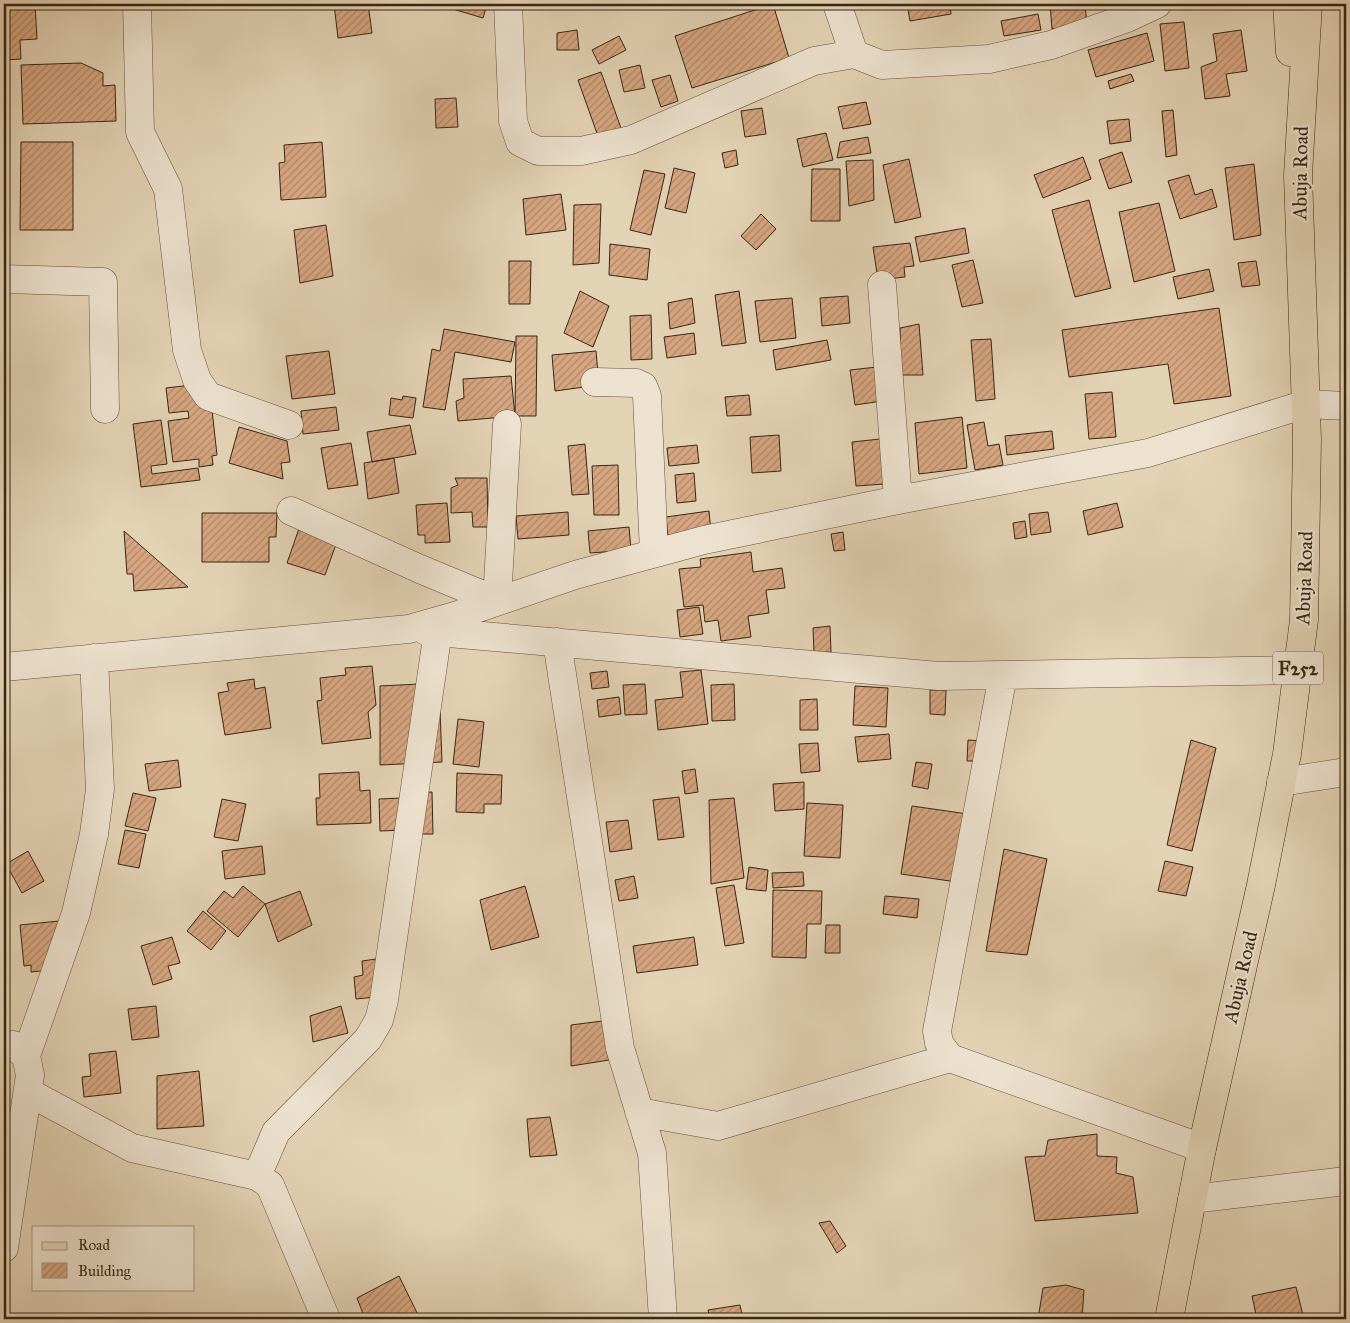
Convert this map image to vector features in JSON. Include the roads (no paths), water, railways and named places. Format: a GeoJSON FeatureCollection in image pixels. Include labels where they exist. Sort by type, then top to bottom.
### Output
{"type":"FeatureCollection","features":[{"type":"Feature","properties":{"kind":"main road"},"geometry":{"type":"LineString","coordinates":[[1287,4],[1298,175]]}},
{"type":"Feature","properties":{"kind":"main road","name":"Abuja Road"},"geometry":{"type":"LineString","coordinates":[[1169,1319],[1202,1148],[1261,885],[1287,754],[1304,620],[1307,438],[1298,175],[1308,4]]}},
{"type":"Feature","properties":{"kind":"street"},"geometry":{"type":"LineString","coordinates":[[138,4],[140,132],[168,189],[187,350],[197,380],[208,396],[289,425]]}},
{"type":"Feature","properties":{"kind":"street"},"geometry":{"type":"LineString","coordinates":[[508,4],[514,120],[520,142],[538,151],[581,151],[631,140],[814,61],[854,54],[882,65],[989,59],[1051,46],[1127,18],[1156,4]]}},
{"type":"Feature","properties":{"kind":"street"},"geometry":{"type":"LineString","coordinates":[[837,4],[854,54]]}},
{"type":"Feature","properties":{"kind":"street"},"geometry":{"type":"LineString","coordinates":[[4,279],[102,282],[106,409]]}},
{"type":"Feature","properties":{"kind":"street"},"geometry":{"type":"LineString","coordinates":[[882,285],[898,500]]}},
{"type":"Feature","properties":{"kind":"street"},"geometry":{"type":"LineString","coordinates":[[595,382],[636,383],[643,386],[647,396],[654,553]]}},
{"type":"Feature","properties":{"kind":"street"},"geometry":{"type":"LineString","coordinates":[[4,666],[409,629],[455,616],[575,575],[704,540],[898,500],[1148,453],[1306,404],[1346,406]]}},
{"type":"Feature","properties":{"kind":"street"},"geometry":{"type":"LineString","coordinates":[[497,602],[507,424]]}},
{"type":"Feature","properties":{"kind":"street"},"geometry":{"type":"LineString","coordinates":[[291,511],[497,602]]}},
{"type":"Feature","properties":{"kind":"street"},"geometry":{"type":"LineString","coordinates":[[409,629],[939,676],[1298,670]]}},
{"type":"Feature","properties":{"kind":"street"},"geometry":{"type":"LineString","coordinates":[[257,1176],[276,1132],[368,1039],[379,1020],[438,632]]}},
{"type":"Feature","properties":{"kind":"street"},"geometry":{"type":"LineString","coordinates":[[556,642],[620,1048],[652,1154],[663,1319]]}},
{"type":"Feature","properties":{"kind":"street"},"geometry":{"type":"LineString","coordinates":[[4,1248],[30,1075],[15,1052],[76,913],[94,834],[100,789],[94,658]]}},
{"type":"Feature","properties":{"kind":"street"},"geometry":{"type":"LineString","coordinates":[[1003,675],[936,1032],[939,1043],[950,1058],[1202,1148]]}},
{"type":"Feature","properties":{"kind":"street"},"geometry":{"type":"LineString","coordinates":[[1281,782],[1346,772]]}},
{"type":"Feature","properties":{"kind":"street"},"geometry":{"type":"LineString","coordinates":[[639,1112],[718,1126],[950,1058]]}},
{"type":"Feature","properties":{"kind":"street"},"geometry":{"type":"LineString","coordinates":[[28,1092],[132,1148],[257,1176],[270,1186],[326,1319]]}},
{"type":"Feature","properties":{"kind":"street"},"geometry":{"type":"LineString","coordinates":[[1192,1199],[1346,1181]]}}]}
